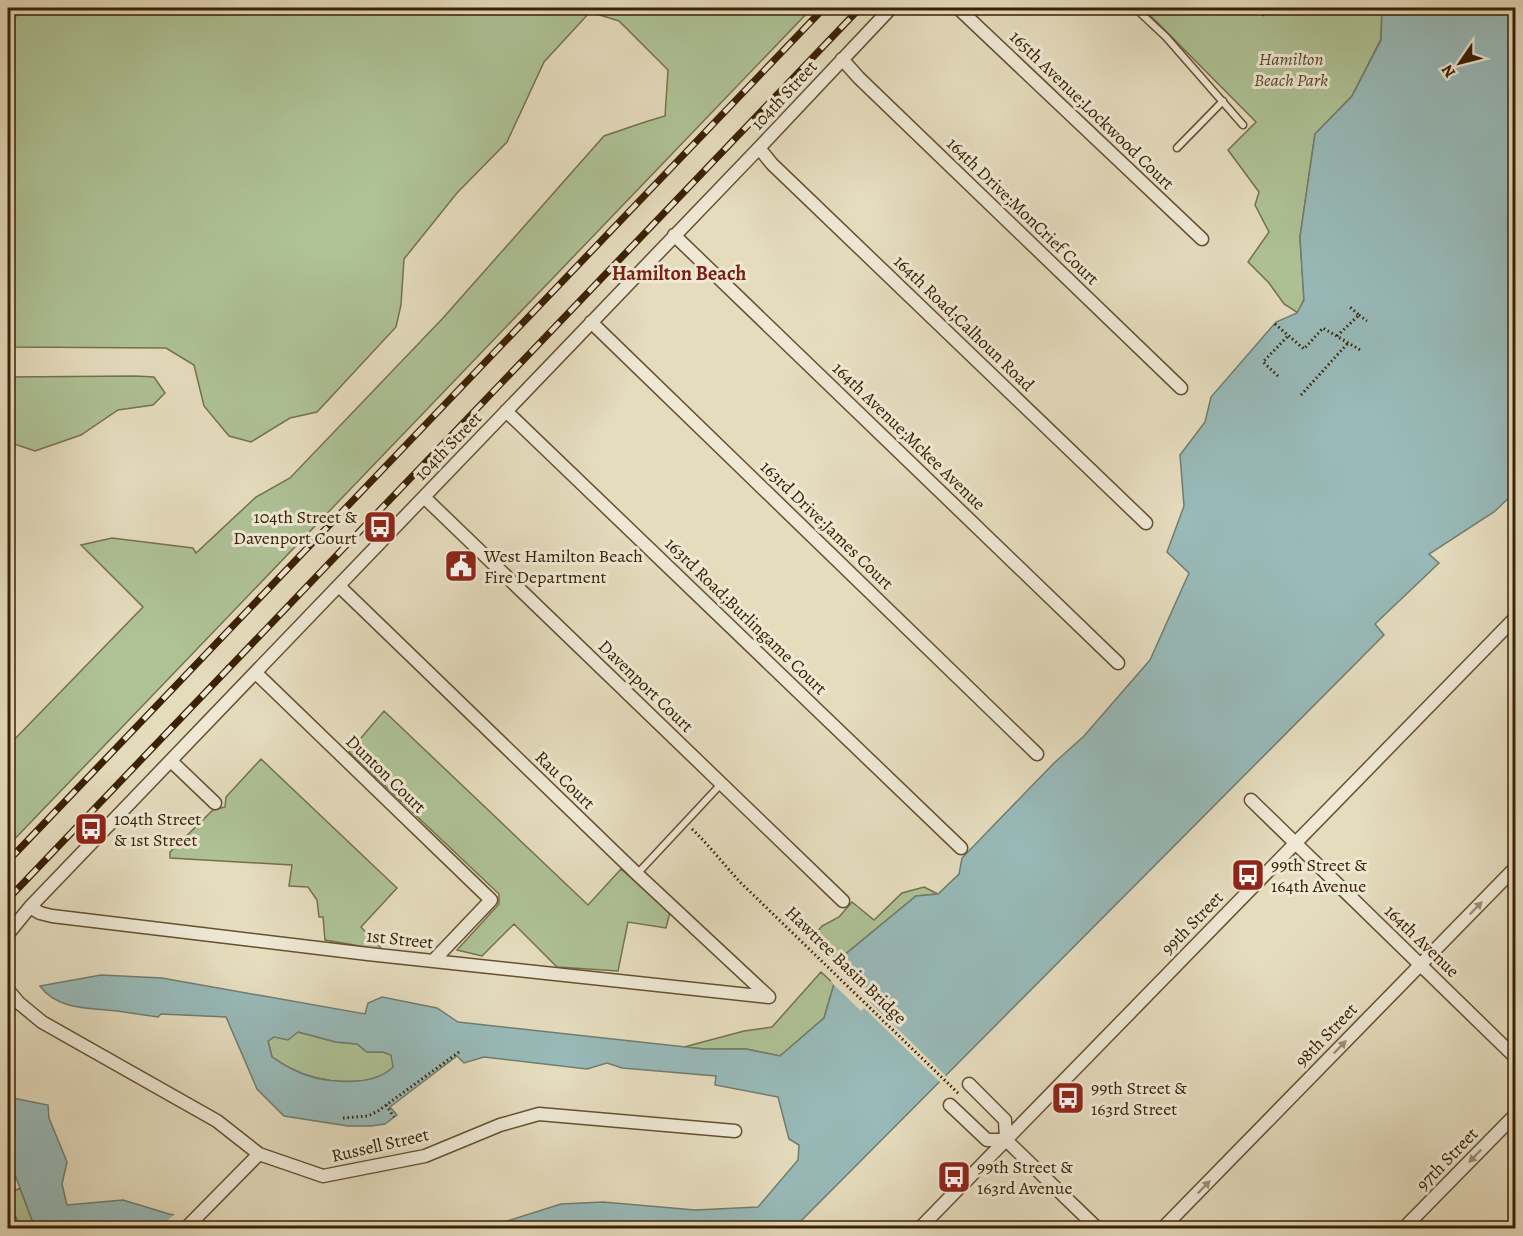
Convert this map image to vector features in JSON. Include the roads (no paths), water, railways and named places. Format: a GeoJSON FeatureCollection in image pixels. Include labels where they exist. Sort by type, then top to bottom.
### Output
{"type":"FeatureCollection","features":[{"type":"Feature","properties":{"kind":"street","name":"104th Street"},"geometry":{"type":"LineString","coordinates":[[30,907],[891,8]]}},
{"type":"Feature","properties":{"kind":"street","name":"165th Avenue;Lockwood Court"},"geometry":{"type":"LineString","coordinates":[[958,8],[1202,239]]}},
{"type":"Feature","properties":{"kind":"street","name":"164th Drive;MonCrief Court"},"geometry":{"type":"LineString","coordinates":[[842,59],[867,86],[1181,388]]}},
{"type":"Feature","properties":{"kind":"street","name":"164th Road;Calhoun Road"},"geometry":{"type":"LineString","coordinates":[[759,148],[772,164],[1146,523]]}},
{"type":"Feature","properties":{"kind":"street","name":"164th Avenue;Mckee Avenue"},"geometry":{"type":"LineString","coordinates":[[674,235],[1118,663]]}},
{"type":"Feature","properties":{"kind":"street","name":"163rd Drive;James Court"},"geometry":{"type":"LineString","coordinates":[[591,322],[1037,754]]}},
{"type":"Feature","properties":{"kind":"street","name":"163rd Road;Burlingame Court"},"geometry":{"type":"LineString","coordinates":[[506,411],[961,848]]}},
{"type":"Feature","properties":{"kind":"street","name":"Davenport Court"},"geometry":{"type":"LineString","coordinates":[[424,497],[843,901]]}},
{"type":"Feature","properties":{"kind":"street","name":"Rau Court"},"geometry":{"type":"LineString","coordinates":[[339,586],[637,874],[769,997]]}},
{"type":"Feature","properties":{"kind":"street","name":"99th Street"},"geometry":{"type":"LineString","coordinates":[[920,1228],[1515,617]]}},
{"type":"Feature","properties":{"kind":"street","name":"Dunton Court"},"geometry":{"type":"LineString","coordinates":[[256,673],[491,900],[433,961]]}},
{"type":"Feature","properties":{"kind":"street"},"geometry":{"type":"LineString","coordinates":[[171,761],[214,803]]}},
{"type":"Feature","properties":{"kind":"street","name":"164th Avenue"},"geometry":{"type":"LineString","coordinates":[[1251,800],[1515,1058]]}},
{"type":"Feature","properties":{"kind":"street","name":"98th Street"},"geometry":{"type":"LineString","coordinates":[[1163,1228],[1515,867]]}},
{"type":"Feature","properties":{"kind":"street"},"geometry":{"type":"LineString","coordinates":[[8,934],[30,907]]}},
{"type":"Feature","properties":{"kind":"street","name":"1st Street"},"geometry":{"type":"LineString","coordinates":[[30,907],[52,916],[433,961],[769,997]]}},
{"type":"Feature","properties":{"kind":"street","name":"Russell Street"},"geometry":{"type":"LineString","coordinates":[[8,990],[19,1004],[42,1022],[217,1121],[259,1154],[323,1176],[425,1156],[500,1125],[539,1114],[735,1131]]}},
{"type":"Feature","properties":{"kind":"street"},"geometry":{"type":"LineString","coordinates":[[969,1083],[1005,1120],[1006,1140],[1097,1228]]}},
{"type":"Feature","properties":{"kind":"street"},"geometry":{"type":"LineString","coordinates":[[950,1104],[987,1140],[1006,1140]]}},
{"type":"Feature","properties":{"kind":"street","name":"97th Street"},"geometry":{"type":"LineString","coordinates":[[1404,1228],[1515,1114]]}},
{"type":"Feature","properties":{"kind":"street"},"geometry":{"type":"LineString","coordinates":[[186,1228],[259,1154]]}},
{"type":"Feature","properties":{"kind":"lane"},"geometry":{"type":"LineString","coordinates":[[1135,8],[1166,37],[1243,125]]}},
{"type":"Feature","properties":{"kind":"lane"},"geometry":{"type":"LineString","coordinates":[[1177,148],[1222,101]]}},
{"type":"Feature","properties":{"kind":"lane"},"geometry":{"type":"LineString","coordinates":[[637,874],[722,783]]}},
{"type":"Feature","properties":{"kind":"water"},"geometry":{"type":"Polygon","coordinates":[[[1382,8],[1515,8],[1515,492],[1494,512],[1429,554],[1439,563],[1375,624],[1384,635],[794,1228],[485,1228],[561,1204],[603,1202],[695,1210],[758,1207],[798,1160],[799,1145],[789,1139],[778,1097],[715,1085],[716,1076],[622,1068],[607,1063],[587,1069],[484,1057],[464,1063],[457,1056],[390,1107],[397,1115],[385,1124],[348,1126],[284,1116],[257,1089],[226,1017],[161,1014],[158,1017],[85,1008],[55,1000],[40,986],[101,975],[162,978],[365,1014],[368,1003],[382,997],[437,1008],[458,1022],[704,1049],[746,1049],[780,1056],[824,1018],[842,957],[916,896],[938,894],[959,874],[962,858],[1054,763],[1084,736],[1150,660],[1189,573],[1167,552],[1184,506],[1180,455],[1205,422],[1211,397],[1276,322],[1297,313],[1304,300],[1300,237],[1315,134],[1352,96],[1381,40],[1382,8]],[[298,1032],[288,1040],[274,1037],[268,1041],[272,1057],[289,1068],[316,1078],[344,1082],[372,1079],[393,1067],[391,1055],[383,1052],[367,1052],[357,1044],[336,1042],[298,1032]]]}},
{"type":"Feature","properties":{"kind":"water"},"geometry":{"type":"Polygon","coordinates":[[[8,1097],[48,1105],[49,1118],[67,1162],[62,1184],[67,1205],[123,1200],[169,1214],[223,1224],[229,1228],[35,1228],[8,1156],[8,1097]]]}},
{"type":"Feature","properties":{"kind":"railway"},"geometry":{"type":"LineString","coordinates":[[8,861],[824,8]]}},
{"type":"Feature","properties":{"kind":"railway"},"geometry":{"type":"LineString","coordinates":[[8,899],[860,8]]}},
{"type":"Feature","properties":{"kind":"place","name":"104th Street & Davenport Court"},"geometry":{"type":"Point","coordinates":[380,527]}},
{"type":"Feature","properties":{"kind":"place","name":"West Hamilton Beach Fire Department"},"geometry":{"type":"Point","coordinates":[461,566]}},
{"type":"Feature","properties":{"kind":"place","name":"104th Street & 1st Street"},"geometry":{"type":"Point","coordinates":[91,829]}},
{"type":"Feature","properties":{"kind":"place","name":"99th Street & 164th Avenue"},"geometry":{"type":"Point","coordinates":[1248,875]}},
{"type":"Feature","properties":{"kind":"place","name":"99th Street & 163rd Street"},"geometry":{"type":"Point","coordinates":[1068,1098]}},
{"type":"Feature","properties":{"kind":"place","name":"99th Street & 163rd Avenue"},"geometry":{"type":"Point","coordinates":[954,1177]}},
{"type":"Feature","properties":{"kind":"district","name":"Hamilton Beach"},"geometry":{"type":"Point","coordinates":[679,273]}},
{"type":"Feature","properties":{"kind":"park label","name":"Hamilton Beach Park"},"geometry":{"type":"Point","coordinates":[1291,69]}}]}
